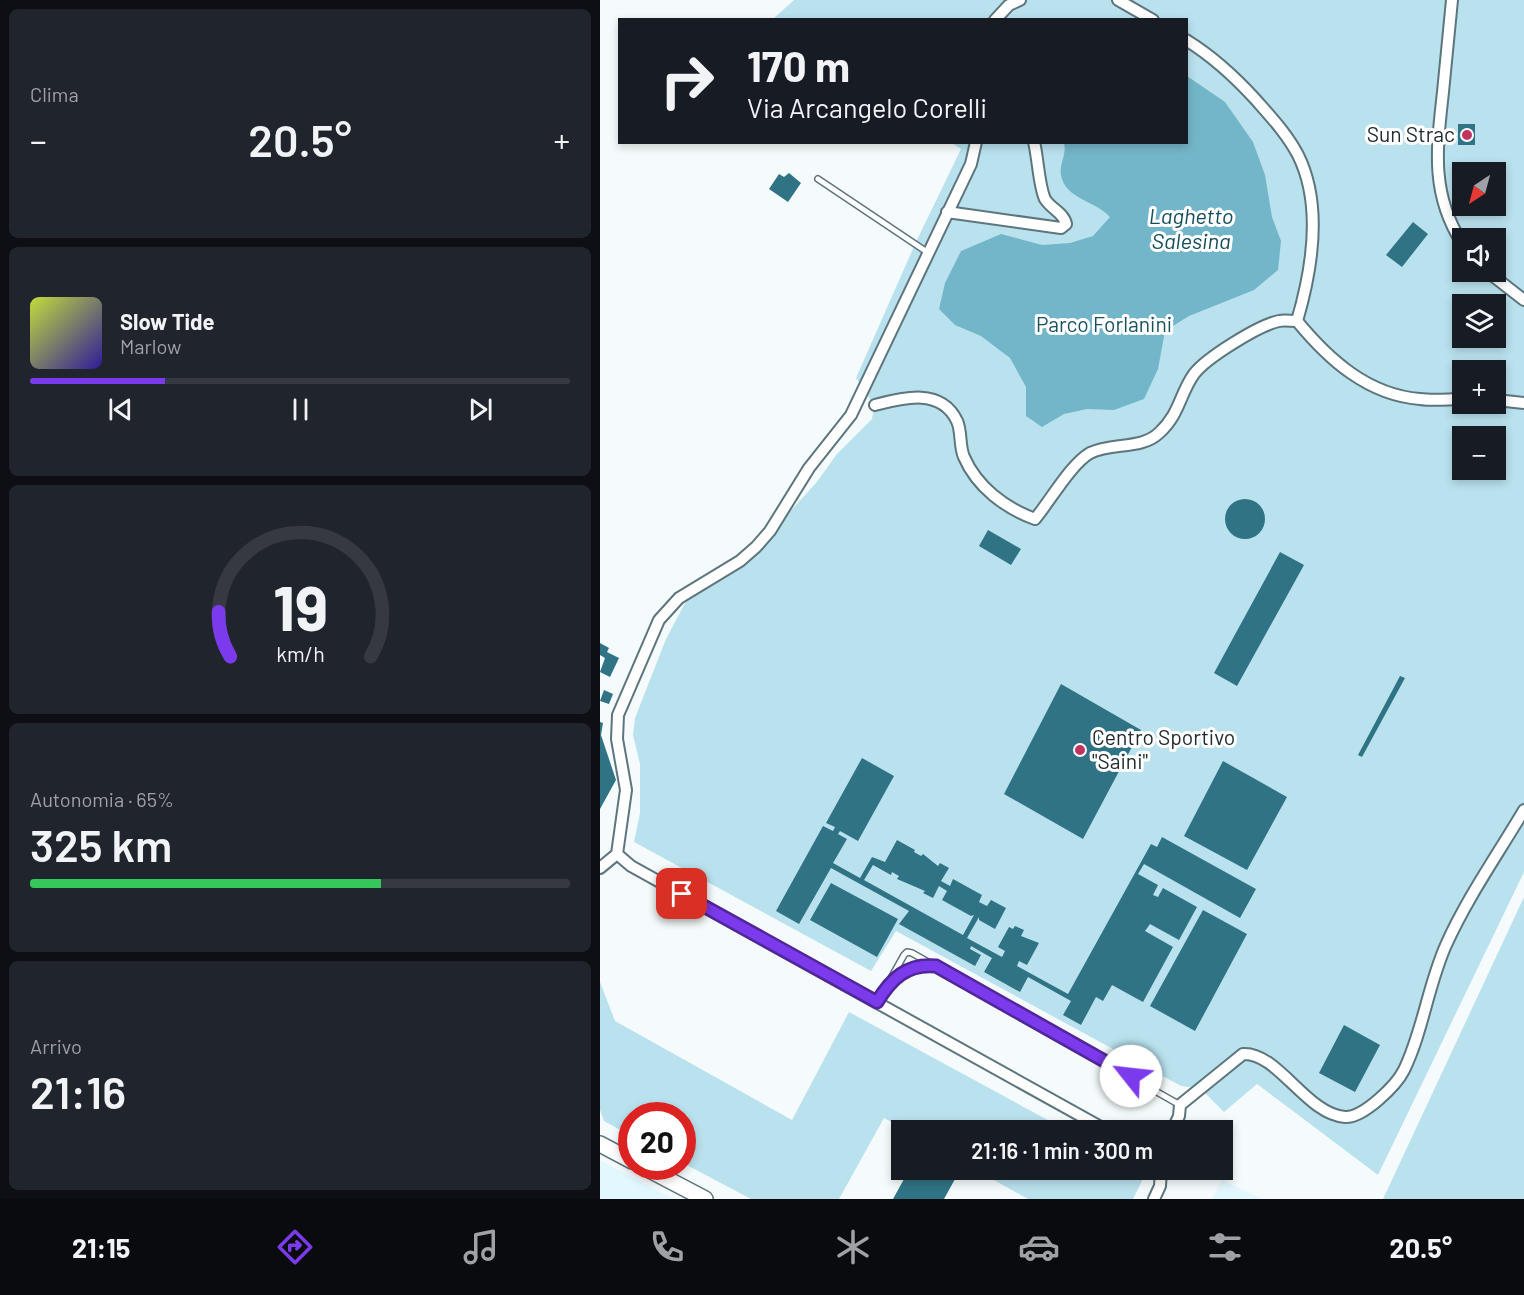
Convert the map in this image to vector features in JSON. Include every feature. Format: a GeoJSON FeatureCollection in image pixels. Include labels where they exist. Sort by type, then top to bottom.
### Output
{"type":"FeatureCollection","features":[{"type":"Feature","properties":{"kind":"street"},"geometry":{"type":"LineString","coordinates":[[997,18],[1009,5],[1020,0]]}},
{"type":"Feature","properties":{"kind":"street"},"geometry":{"type":"LineString","coordinates":[[1118,0],[1150,18]]}},
{"type":"Feature","properties":{"kind":"street"},"geometry":{"type":"LineString","coordinates":[[1452,0],[1436,156],[1440,192],[1453,228]]}},
{"type":"Feature","properties":{"kind":"street"},"geometry":{"type":"LineString","coordinates":[[1188,42],[1244,87],[1279,126],[1297,154],[1307,178],[1311,201],[1311,257],[1307,286],[1297,321]]}},
{"type":"Feature","properties":{"kind":"street"},"geometry":{"type":"LineString","coordinates":[[866,404],[927,252],[971,164],[976,144]]}},
{"type":"Feature","properties":{"kind":"street"},"geometry":{"type":"LineString","coordinates":[[947,212],[1061,228],[1066,224],[1065,218],[1047,202],[1042,191],[1034,144]]}},
{"type":"Feature","properties":{"kind":"street"},"geometry":{"type":"LineString","coordinates":[[1501,282],[1524,300]]}},
{"type":"Feature","properties":{"kind":"street"},"geometry":{"type":"LineString","coordinates":[[600,868],[618,854],[626,790],[617,739],[618,715],[658,620],[663,612],[679,598],[740,561],[756,547],[770,531],[809,468],[851,415],[866,404],[910,397],[927,397],[939,402],[956,420],[962,454],[982,485],[1003,502],[1035,519],[1078,463],[1089,454],[1102,449],[1149,440],[1159,433],[1175,414],[1189,384],[1203,365],[1260,329],[1279,321],[1297,321]]}},
{"type":"Feature","properties":{"kind":"street"},"geometry":{"type":"LineString","coordinates":[[1297,321],[1322,352],[1365,382],[1390,393],[1420,399],[1452,399]]}},
{"type":"Feature","properties":{"kind":"street"},"geometry":{"type":"LineString","coordinates":[[1506,401],[1524,403]]}},
{"type":"Feature","properties":{"kind":"street"},"geometry":{"type":"LineString","coordinates":[[1177,1120],[1180,1105],[1243,1054],[1253,1053],[1263,1058],[1286,1080],[1330,1112],[1343,1117],[1355,1117],[1364,1112],[1403,1072],[1445,945],[1524,810]]}},
{"type":"Feature","properties":{"kind":"street"},"geometry":{"type":"LineString","coordinates":[[618,854],[631,866],[1088,1120]]}},
{"type":"Feature","properties":{"kind":"street"},"geometry":{"type":"LineString","coordinates":[[600,1144],[618,1154]]}},
{"type":"Feature","properties":{"kind":"street"},"geometry":{"type":"LineString","coordinates":[[669,1180],[705,1199]]}},
{"type":"Feature","properties":{"kind":"street"},"geometry":{"type":"LineString","coordinates":[[1158,1197],[1162,1180]]}},
{"type":"Feature","properties":{"kind":"lane"},"geometry":{"type":"LineString","coordinates":[[818,179],[927,252]]}},
{"type":"Feature","properties":{"kind":"lane"},"geometry":{"type":"LineString","coordinates":[[877,1002],[907,952],[936,966],[1180,1105]]}},
{"type":"Feature","properties":{"kind":"lane"},"geometry":{"type":"LineString","coordinates":[[885,988],[908,969],[923,965],[936,966]]}},
{"type":"Feature","properties":{"kind":"shaded area"},"geometry":{"type":"Polygon","coordinates":[[[600,1160],[618,1169],[618,1180],[638,1180],[674,1199],[600,1199],[600,1160]]]}},
{"type":"Feature","properties":{"kind":"shaded area"},"geometry":{"type":"Polygon","coordinates":[[[1222,1180],[1262,1199],[1212,1199],[1222,1180]]]}},
{"type":"Feature","properties":{"kind":"green space","name":"Centro Sportivo \"Saini\""},"geometry":{"type":"Polygon","coordinates":[[[794,0],[1524,0],[1524,872],[1378,1175],[1257,1084],[1224,1112],[1201,1089],[1181,1086],[896,931],[871,971],[634,842],[640,813],[640,764],[633,735],[635,718],[666,639],[693,588],[741,559],[774,529],[816,483],[837,454],[872,419],[874,405],[856,378],[915,244],[961,149],[954,144],[1188,144],[1188,18],[774,18],[794,0]]]}},
{"type":"Feature","properties":{"kind":"green space"},"geometry":{"type":"Polygon","coordinates":[[[1524,897],[1524,1199],[1383,1199],[1524,897]]]}},
{"type":"Feature","properties":{"kind":"green space"},"geometry":{"type":"Polygon","coordinates":[[[600,982],[615,1021],[792,1120],[849,1012],[1048,1120],[891,1120],[891,1122],[884,1118],[839,1199],[751,1199],[696,1170],[696,1102],[618,1102],[618,1129],[604,1121],[600,1110],[600,982]]]}},
{"type":"Feature","properties":{"kind":"green space"},"geometry":{"type":"Polygon","coordinates":[[[994,1180],[1142,1181],[1133,1199],[1028,1199],[994,1180]]]}},
{"type":"Feature","properties":{"kind":"water","name":"Laghetto Salesina"},"geometry":{"type":"Polygon","coordinates":[[[1188,77],[1225,102],[1253,142],[1265,175],[1272,217],[1281,241],[1278,270],[1254,290],[1189,316],[1165,331],[1158,369],[1144,399],[1114,410],[1087,409],[1064,414],[1042,427],[1026,416],[1026,387],[1010,358],[981,336],[955,325],[939,309],[945,283],[961,251],[1001,234],[1042,245],[1070,243],[1093,236],[1110,217],[1068,189],[1061,175],[1064,144],[1188,144],[1188,77]]]}},
{"type":"Feature","properties":{"kind":"building","name":"Sun Strac"},"geometry":{"type":"Polygon","coordinates":[[[1458,124],[1475,124],[1475,145],[1458,145],[1458,124]]]}},
{"type":"Feature","properties":{"kind":"building"},"geometry":{"type":"Polygon","coordinates":[[[789,173],[801,183],[788,202],[769,189],[779,174],[784,177],[789,173]]]}},
{"type":"Feature","properties":{"kind":"building"},"geometry":{"type":"Polygon","coordinates":[[[1413,222],[1428,234],[1402,267],[1386,255],[1413,222]]]}},
{"type":"Feature","properties":{"kind":"building"},"geometry":{"type":"Polygon","coordinates":[[[1245,499],[1253,500],[1259,505],[1264,511],[1264,527],[1259,533],[1253,538],[1245,539],[1237,538],[1231,533],[1226,527],[1225,519],[1226,511],[1231,505],[1237,500],[1245,499]]]}},
{"type":"Feature","properties":{"kind":"building"},"geometry":{"type":"Polygon","coordinates":[[[988,530],[1021,549],[1011,565],[979,546],[988,530]]]}},
{"type":"Feature","properties":{"kind":"building"},"geometry":{"type":"Polygon","coordinates":[[[1280,552],[1304,565],[1237,686],[1214,673],[1280,552]]]}},
{"type":"Feature","properties":{"kind":"building"},"geometry":{"type":"Polygon","coordinates":[[[600,643],[609,648],[607,652],[619,658],[610,677],[600,672],[605,658],[600,655],[600,643]]]}},
{"type":"Feature","properties":{"kind":"building"},"geometry":{"type":"Polygon","coordinates":[[[1400,676],[1405,678],[1362,757],[1358,755],[1400,676]]]}},
{"type":"Feature","properties":{"kind":"building"},"geometry":{"type":"Polygon","coordinates":[[[1061,684],[1141,730],[1083,839],[1004,794],[1061,684]]]}},
{"type":"Feature","properties":{"kind":"building"},"geometry":{"type":"Polygon","coordinates":[[[604,690],[613,694],[609,704],[600,701],[604,690]]]}},
{"type":"Feature","properties":{"kind":"building"},"geometry":{"type":"Polygon","coordinates":[[[600,722],[603,723],[601,735],[616,780],[600,809],[600,722]]]}},
{"type":"Feature","properties":{"kind":"building"},"geometry":{"type":"Polygon","coordinates":[[[862,758],[894,776],[858,841],[840,831],[838,834],[847,839],[833,863],[860,878],[872,857],[885,862],[897,840],[921,856],[923,854],[938,866],[940,863],[949,868],[941,881],[950,886],[953,879],[982,895],[979,902],[987,906],[991,900],[1006,908],[995,929],[979,920],[979,917],[967,938],[1002,957],[1005,951],[998,947],[1009,927],[1013,929],[1015,926],[1024,930],[1021,936],[1039,943],[1027,965],[1019,961],[1017,966],[1068,994],[1151,844],[1157,847],[1162,837],[1256,889],[1240,918],[1144,864],[1138,874],[1158,885],[1153,895],[1158,897],[1163,888],[1197,907],[1179,940],[1150,924],[1145,931],[1173,947],[1143,1002],[1112,985],[1103,1001],[1096,997],[1081,1025],[1063,1015],[1071,1001],[1028,977],[1020,992],[984,972],[992,958],[971,946],[970,949],[981,955],[975,966],[899,924],[909,911],[831,868],[799,924],[776,911],[823,826],[833,831],[835,827],[826,823],[862,758]],[[873,865],[864,880],[963,935],[974,915],[971,916],[942,900],[947,891],[939,886],[933,898],[923,893],[925,891],[897,879],[899,876],[892,872],[891,875],[873,865]]]}},
{"type":"Feature","properties":{"kind":"building"},"geometry":{"type":"Polygon","coordinates":[[[1223,761],[1287,797],[1247,870],[1184,836],[1223,761]]]}},
{"type":"Feature","properties":{"kind":"building"},"geometry":{"type":"Polygon","coordinates":[[[831,883],[898,919],[877,957],[810,920],[831,883]]]}},
{"type":"Feature","properties":{"kind":"building"},"geometry":{"type":"Polygon","coordinates":[[[1203,910],[1247,934],[1195,1031],[1150,1006],[1203,910]]]}},
{"type":"Feature","properties":{"kind":"building"},"geometry":{"type":"Polygon","coordinates":[[[1344,1025],[1380,1045],[1355,1092],[1319,1073],[1344,1025]]]}},
{"type":"Feature","properties":{"kind":"building"},"geometry":{"type":"Polygon","coordinates":[[[903,1180],[954,1180],[944,1199],[893,1199],[903,1180]]]}},
{"type":"Feature","properties":{"kind":"place","name":"Sun Strac"},"geometry":{"type":"Point","coordinates":[1467,135]}},
{"type":"Feature","properties":{"kind":"place","name":"Centro Sportivo \"Saini\""},"geometry":{"type":"Point","coordinates":[1080,750]}},
{"type":"Feature","properties":{"kind":"route"},"geometry":{"type":"LineString","coordinates":[[682,894],[877,1002],[885,988],[908,969],[923,965],[936,966],[1131,1076]]}},
{"type":"Feature","properties":{"kind":"park label","name":"Parco Forlanini"},"geometry":{"type":"Point","coordinates":[1104,325]}}]}
